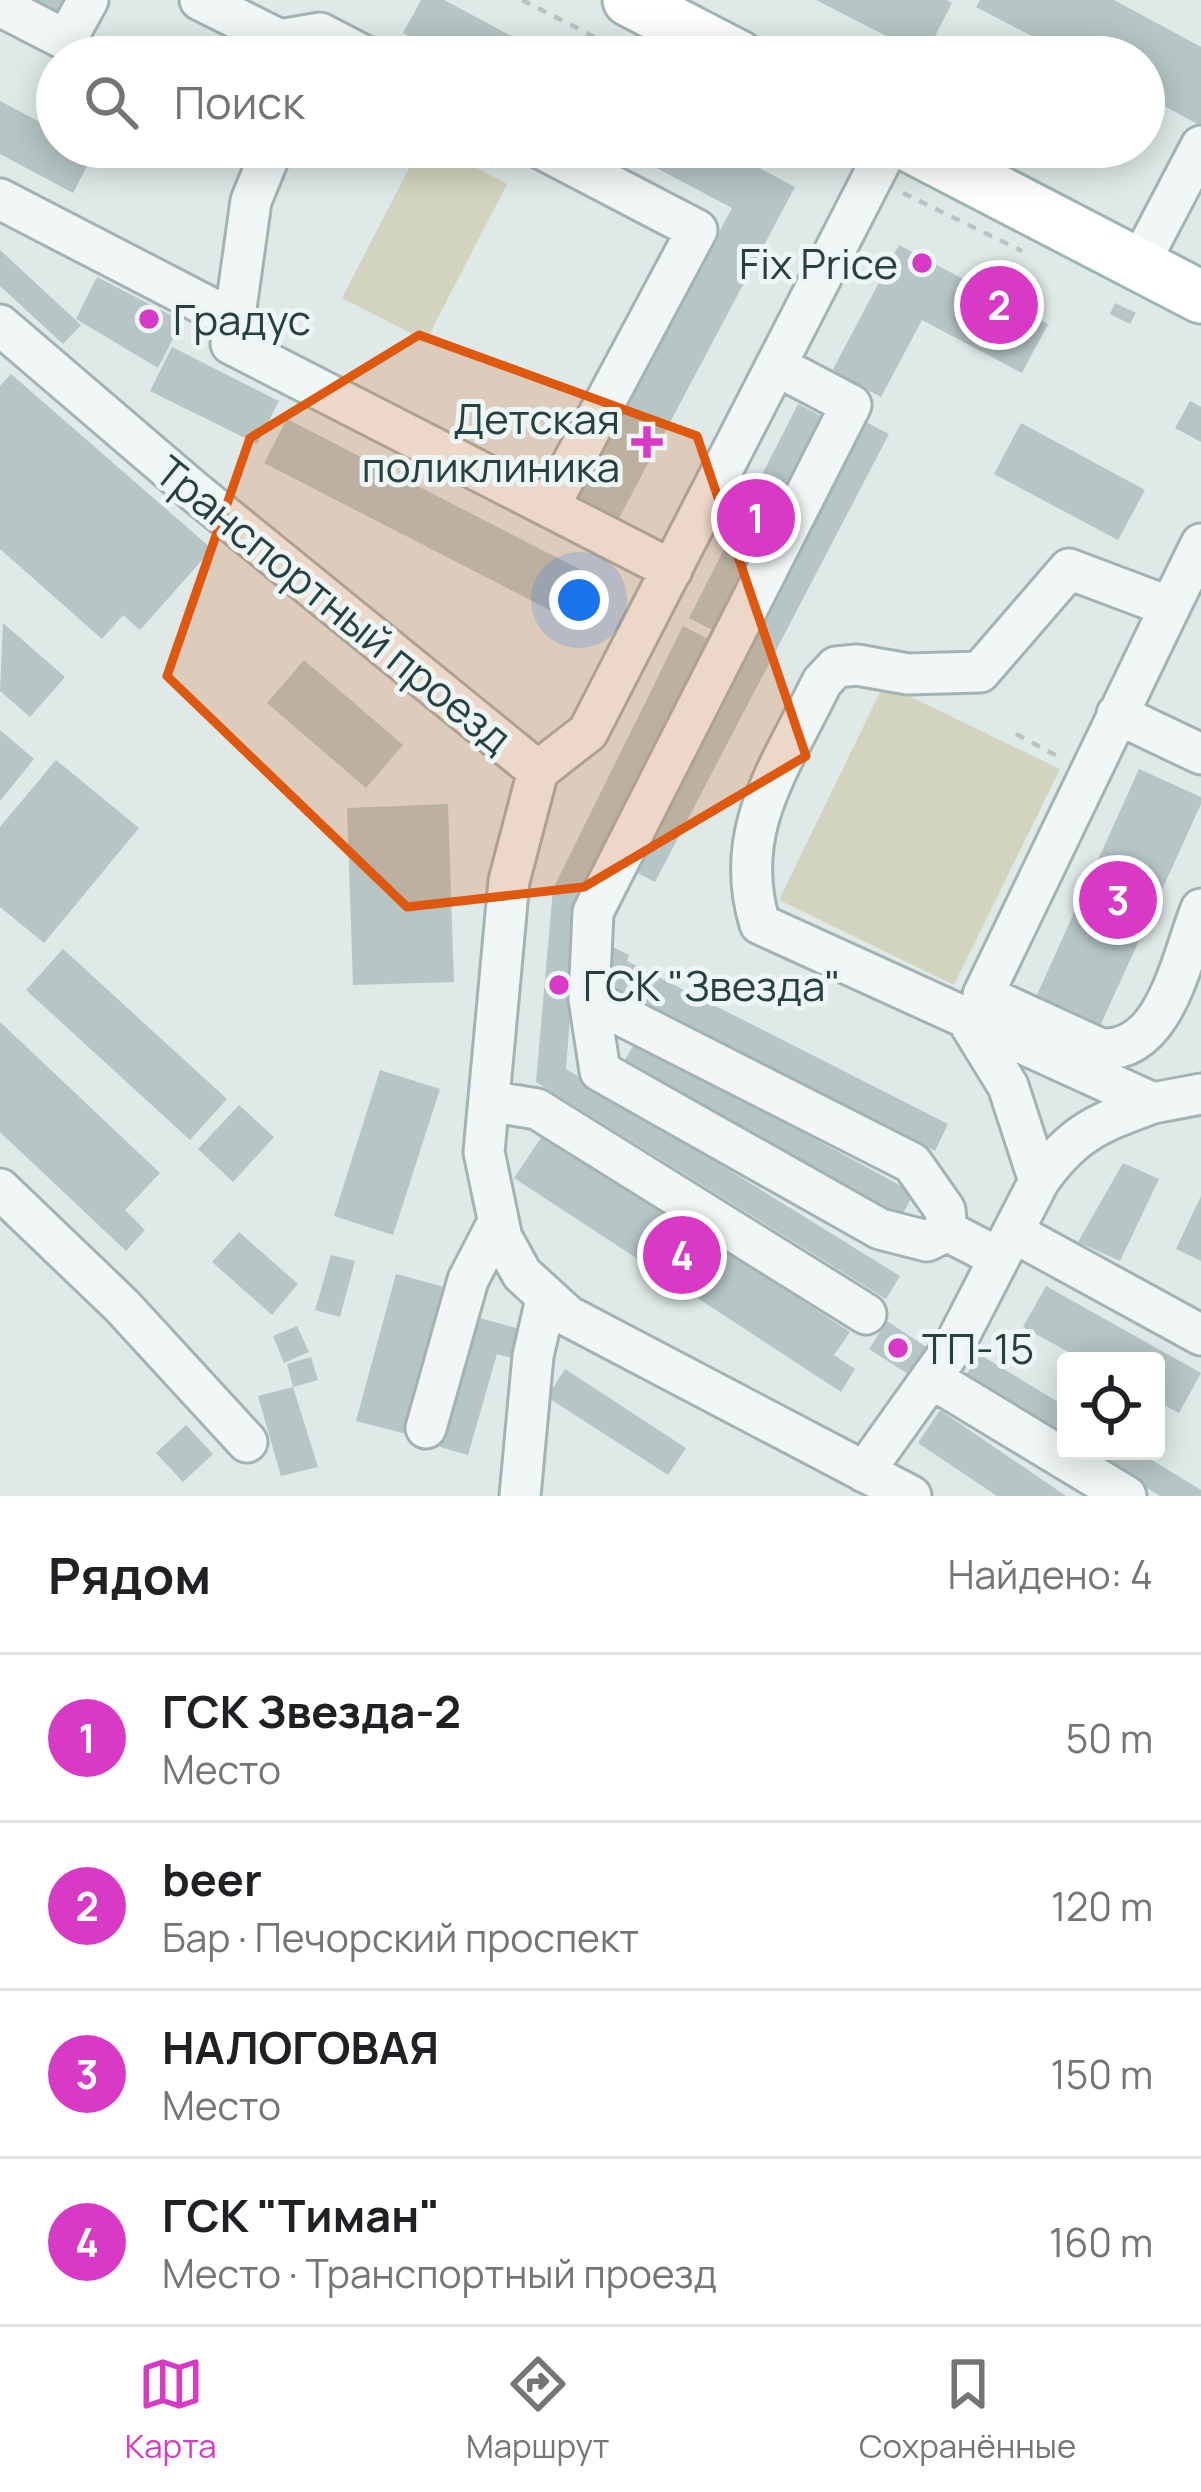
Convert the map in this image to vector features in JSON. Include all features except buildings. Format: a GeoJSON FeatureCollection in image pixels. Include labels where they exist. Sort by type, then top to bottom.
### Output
{"type":"FeatureCollection","features":[{"type":"Feature","properties":{"kind":"main road"},"geometry":{"type":"LineString","coordinates":[[629,0],[698,36]]}},
{"type":"Feature","properties":{"kind":"main road"},"geometry":{"type":"LineString","coordinates":[[916,168],[1139,264],[1201,296]]}},
{"type":"Feature","properties":{"kind":"street"},"geometry":{"type":"LineString","coordinates":[[68,36],[88,0]]}},
{"type":"Feature","properties":{"kind":"street"},"geometry":{"type":"LineString","coordinates":[[200,0],[272,36]]}},
{"type":"Feature","properties":{"kind":"street"},"geometry":{"type":"LineString","coordinates":[[0,6],[58,36]]}},
{"type":"Feature","properties":{"kind":"street"},"geometry":{"type":"LineString","coordinates":[[1139,264],[1201,146]]}},
{"type":"Feature","properties":{"kind":"street"},"geometry":{"type":"LineString","coordinates":[[264,168],[251,201],[231,344],[672,570]]}},
{"type":"Feature","properties":{"kind":"street"},"geometry":{"type":"LineString","coordinates":[[549,507],[697,230],[578,168]]}},
{"type":"Feature","properties":{"kind":"street"},"geometry":{"type":"LineString","coordinates":[[538,771],[588,732],[885,168]]}},
{"type":"Feature","properties":{"kind":"street"},"geometry":{"type":"LineString","coordinates":[[0,200],[234,320]]}},
{"type":"Feature","properties":{"kind":"street","name":"Транспортный проезд"},"geometry":{"type":"LineString","coordinates":[[0,325],[244,533],[538,771],[509,881],[484,1152],[498,1222],[522,1274],[568,1316],[911,1496]]}},
{"type":"Feature","properties":{"kind":"street"},"geometry":{"type":"LineString","coordinates":[[777,366],[851,404],[592,912],[589,999],[600,1071],[880,1229],[927,1241],[947,1231],[1006,1245],[1201,1335]]}},
{"type":"Feature","properties":{"kind":"street"},"geometry":{"type":"LineString","coordinates":[[1201,544],[1183,602],[1118,714],[983,995],[1101,1049],[1120,1050],[1140,1042],[1157,1019],[1201,909]]}},
{"type":"Feature","properties":{"kind":"street"},"geometry":{"type":"LineString","coordinates":[[1153,1103],[760,924],[749,889],[748,851],[762,806],[822,682],[836,667],[856,664],[908,674],[980,672],[1069,569],[1183,602]]}},
{"type":"Feature","properties":{"kind":"street"},"geometry":{"type":"LineString","coordinates":[[1118,714],[1201,754]]}},
{"type":"Feature","properties":{"kind":"street"},"geometry":{"type":"LineString","coordinates":[[589,999],[912,1163],[944,1210],[947,1231]]}},
{"type":"Feature","properties":{"kind":"street"},"geometry":{"type":"LineString","coordinates":[[966,1018],[1008,1086],[1039,1180]]}},
{"type":"Feature","properties":{"kind":"street"},"geometry":{"type":"LineString","coordinates":[[864,1472],[932,1378],[1039,1180],[1062,1147],[1093,1125],[1153,1103],[1201,1094]]}},
{"type":"Feature","properties":{"kind":"street"},"geometry":{"type":"LineString","coordinates":[[489,1101],[537,1108],[866,1314]]}},
{"type":"Feature","properties":{"kind":"street"},"geometry":{"type":"LineString","coordinates":[[0,1189],[122,1306],[247,1442]]}},
{"type":"Feature","properties":{"kind":"street"},"geometry":{"type":"LineString","coordinates":[[426,1428],[468,1280],[498,1222]]}},
{"type":"Feature","properties":{"kind":"street"},"geometry":{"type":"LineString","coordinates":[[520,1496],[533,1356],[546,1299]]}},
{"type":"Feature","properties":{"kind":"street"},"geometry":{"type":"LineString","coordinates":[[932,1378],[1126,1496]]}},
{"type":"Feature","properties":{"kind":"path"},"geometry":{"type":"LineString","coordinates":[[522,0],[593,36]]}},
{"type":"Feature","properties":{"kind":"path"},"geometry":{"type":"LineString","coordinates":[[907,168],[1037,259]]}},
{"type":"Feature","properties":{"kind":"path"},"geometry":{"type":"LineString","coordinates":[[1016,734],[1089,773]]}},
{"type":"Feature","properties":{"kind":"highlighted area"},"geometry":{"type":"Polygon","coordinates":[[[419,335],[697,436],[806,756],[584,887],[407,907],[167,676],[250,438],[419,335]]]}},
{"type":"Feature","properties":{"kind":"green space"},"geometry":{"type":"Polygon","coordinates":[[[409,168],[476,168],[507,184],[426,341],[342,298],[409,168]]]}},
{"type":"Feature","properties":{"kind":"green space"},"geometry":{"type":"Polygon","coordinates":[[[884,684],[1060,769],[954,985],[779,900],[884,684]]]}},
{"type":"Feature","properties":{"kind":"place","name":"Fix Price"},"geometry":{"type":"Point","coordinates":[922,263]}},
{"type":"Feature","properties":{"kind":"place","name":"beer"},"geometry":{"type":"Point","coordinates":[999,305]}},
{"type":"Feature","properties":{"kind":"place","name":"Градус"},"geometry":{"type":"Point","coordinates":[149,319]}},
{"type":"Feature","properties":{"kind":"place","name":"Детская поликлиника"},"geometry":{"type":"Point","coordinates":[647,442]}},
{"type":"Feature","properties":{"kind":"place","name":"ГСК Звезда-2"},"geometry":{"type":"Point","coordinates":[756,518]}},
{"type":"Feature","properties":{"kind":"place","name":"НАЛОГОВАЯ"},"geometry":{"type":"Point","coordinates":[1118,900]}},
{"type":"Feature","properties":{"kind":"place","name":"ГСК \"Звезда\""},"geometry":{"type":"Point","coordinates":[559,985]}},
{"type":"Feature","properties":{"kind":"place","name":"ГСК \"Тиман\""},"geometry":{"type":"Point","coordinates":[682,1255]}},
{"type":"Feature","properties":{"kind":"place","name":"ТП-15"},"geometry":{"type":"Point","coordinates":[898,1348]}}]}
